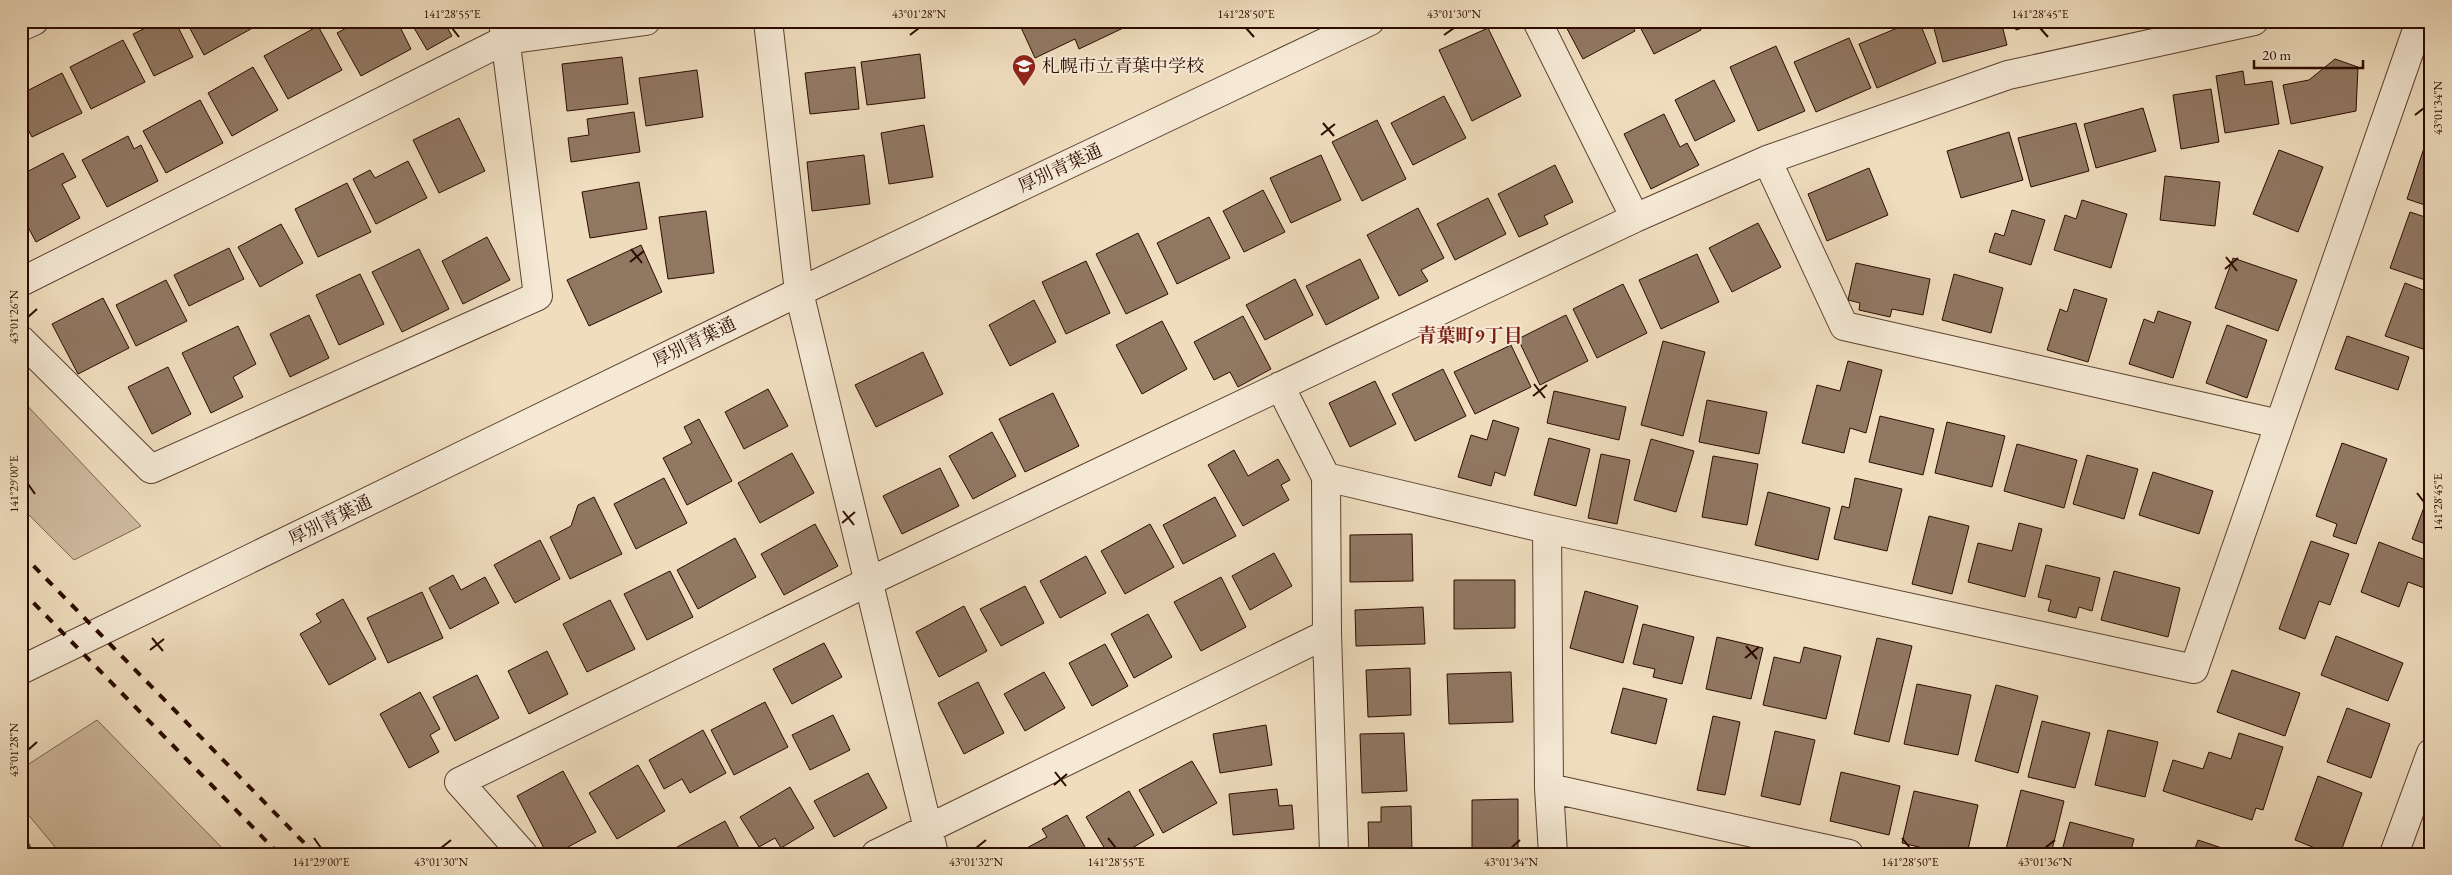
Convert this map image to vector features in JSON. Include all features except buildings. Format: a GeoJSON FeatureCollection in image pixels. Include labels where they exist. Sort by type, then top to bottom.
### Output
{"type":"FeatureCollection","features":[{"type":"Feature","properties":{"kind":"street"},"geometry":{"type":"LineString","coordinates":[[21,27],[34,21]]}},
{"type":"Feature","properties":{"kind":"street"},"geometry":{"type":"LineString","coordinates":[[21,282],[504,31],[646,21]]}},
{"type":"Feature","properties":{"kind":"street"},"geometry":{"type":"LineString","coordinates":[[768,21],[799,292],[870,581],[934,854]]}},
{"type":"Feature","properties":{"kind":"street","name":"厚別青葉通"},"geometry":{"type":"LineString","coordinates":[[21,670],[799,292],[1370,21]]}},
{"type":"Feature","properties":{"kind":"street"},"geometry":{"type":"LineString","coordinates":[[1536,21],[1635,218]]}},
{"type":"Feature","properties":{"kind":"street"},"geometry":{"type":"LineString","coordinates":[[523,854],[459,782],[870,581],[1280,386],[1635,218],[1767,160],[2008,75],[2254,21]]}},
{"type":"Feature","properties":{"kind":"street"},"geometry":{"type":"LineString","coordinates":[[1326,477],[1547,529],[2194,669],[2420,21]]}},
{"type":"Feature","properties":{"kind":"street"},"geometry":{"type":"LineString","coordinates":[[21,340],[151,469],[538,296],[504,31]]}},
{"type":"Feature","properties":{"kind":"street"},"geometry":{"type":"LineString","coordinates":[[1767,160],[1844,326],[2279,424]]}},
{"type":"Feature","properties":{"kind":"street"},"geometry":{"type":"LineString","coordinates":[[1280,386],[1326,477],[1327,634],[1334,854]]}},
{"type":"Feature","properties":{"kind":"street"},"geometry":{"type":"LineString","coordinates":[[1547,529],[1549,788],[1553,854]]}},
{"type":"Feature","properties":{"kind":"street"},"geometry":{"type":"LineString","coordinates":[[876,854],[1327,634]]}},
{"type":"Feature","properties":{"kind":"street"},"geometry":{"type":"LineString","coordinates":[[2394,854],[2431,752]]}},
{"type":"Feature","properties":{"kind":"street"},"geometry":{"type":"LineString","coordinates":[[1549,788],[1786,846],[1849,854]]}},
{"type":"Feature","properties":{"kind":"shaded area"},"geometry":{"type":"Polygon","coordinates":[[[21,399],[141,526],[74,560],[21,507],[21,399]]]}},
{"type":"Feature","properties":{"kind":"shaded area"},"geometry":{"type":"Polygon","coordinates":[[[97,720],[228,854],[61,854],[21,806],[21,769],[97,720]]]}},
{"type":"Feature","properties":{"kind":"railway"},"geometry":{"type":"LineString","coordinates":[[21,553],[315,854]]}},
{"type":"Feature","properties":{"kind":"railway"},"geometry":{"type":"LineString","coordinates":[[21,590],[279,854]]}},
{"type":"Feature","properties":{"kind":"place","name":"札幌市立青葉中学校"},"geometry":{"type":"Point","coordinates":[1024,87]}},
{"type":"Feature","properties":{"kind":"district","name":"青葉町9丁目"},"geometry":{"type":"Point","coordinates":[1470,335]}}]}
